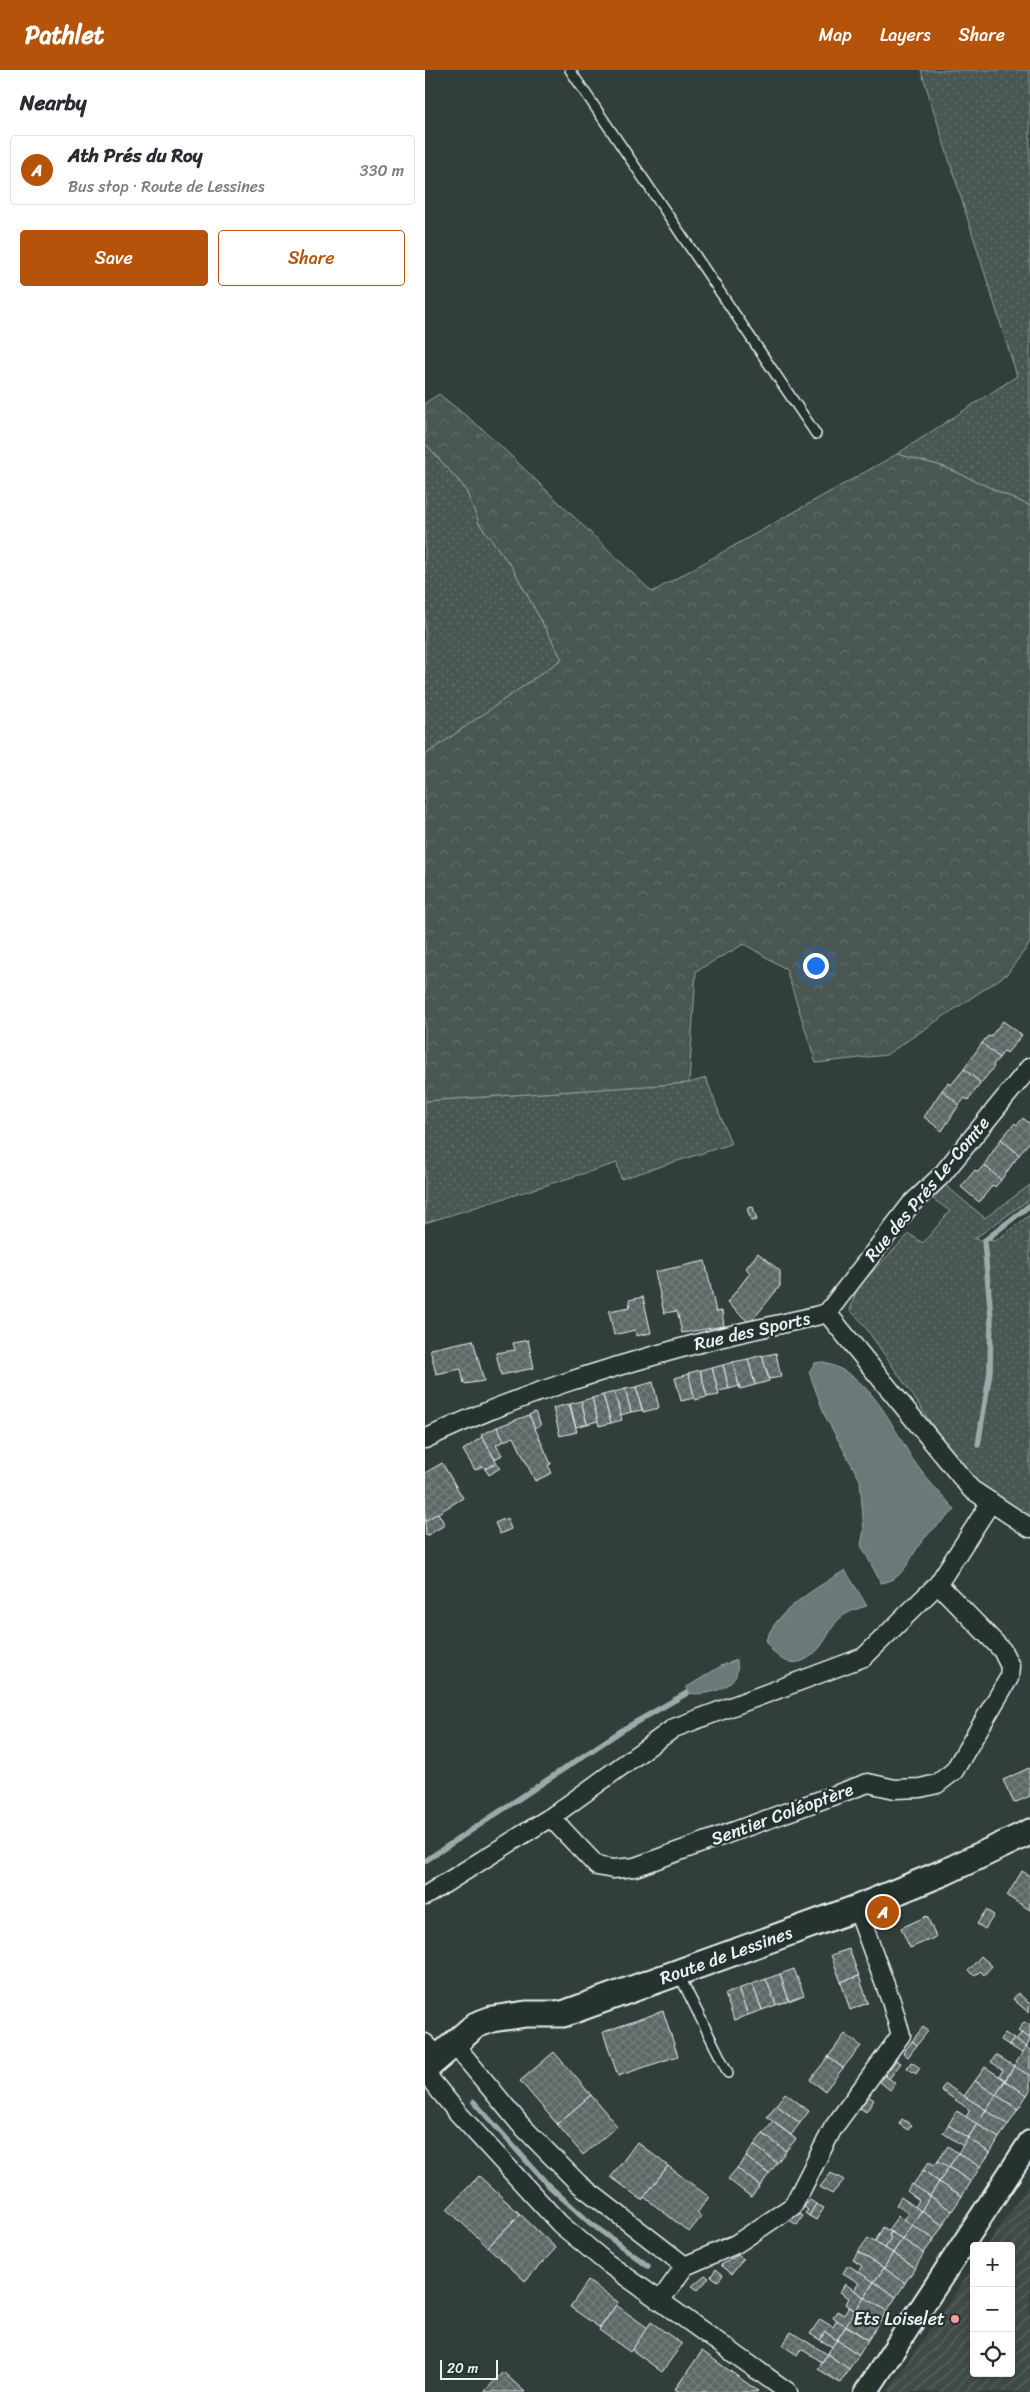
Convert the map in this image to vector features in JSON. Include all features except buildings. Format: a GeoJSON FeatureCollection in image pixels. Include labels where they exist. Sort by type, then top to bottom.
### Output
{"type":"FeatureCollection","features":[{"type":"Feature","properties":{"kind":"main road","name":"Route de Lessines"},"geometry":{"type":"LineString","coordinates":[[434,2057],[476,2025],[493,2018],[526,2014],[563,2014],[857,1908],[945,1872],[1030,1832]]}},
{"type":"Feature","properties":{"kind":"street","name":"Rue des Prés Le-Comte"},"geometry":{"type":"LineString","coordinates":[[827,1313],[911,1204],[941,1176],[1030,1067]]}},
{"type":"Feature","properties":{"kind":"street","name":"Rue des Sports"},"geometry":{"type":"LineString","coordinates":[[425,1439],[476,1414],[564,1382],[717,1338],[827,1313],[971,1489],[1030,1528]]}},
{"type":"Feature","properties":{"kind":"street"},"geometry":{"type":"LineString","coordinates":[[428,1894],[554,1815],[674,1728],[864,1657],[938,1584],[991,1502]]}},
{"type":"Feature","properties":{"kind":"street","name":"Sentier Coléoptère"},"geometry":{"type":"LineString","coordinates":[[554,1815],[557,1822],[597,1866],[613,1869],[635,1867],[868,1783],[895,1790],[920,1788],[937,1784],[954,1771],[1009,1678],[1010,1666],[1002,1650],[938,1584]]}},
{"type":"Feature","properties":{"kind":"street"},"geometry":{"type":"LineString","coordinates":[[667,2306],[685,2266],[736,2244],[793,2206],[833,2128],[901,2035],[891,2001],[857,1908]]}},
{"type":"Feature","properties":{"kind":"street"},"geometry":{"type":"LineString","coordinates":[[434,2057],[520,2124],[579,2184],[685,2266]]}},
{"type":"Feature","properties":{"kind":"street"},"geometry":{"type":"LineString","coordinates":[[434,2057],[457,2112],[555,2219],[607,2263],[788,2392]]}},
{"type":"Feature","properties":{"kind":"street"},"geometry":{"type":"LineString","coordinates":[[866,2392],[1030,2142]]}},
{"type":"Feature","properties":{"kind":"lane"},"geometry":{"type":"LineString","coordinates":[[570,70],[816,434]]}},
{"type":"Feature","properties":{"kind":"lane"},"geometry":{"type":"LineString","coordinates":[[678,1973],[728,2073]]}},
{"type":"Feature","properties":{"kind":"shaded area"},"geometry":{"type":"Polygon","coordinates":[[[822,1362],[840,1369],[855,1378],[868,1391],[889,1420],[918,1467],[955,1510],[927,1536],[902,1572],[889,1581],[881,1583],[861,1545],[864,1530],[860,1480],[825,1416],[809,1372],[815,1363],[822,1362]]]}},
{"type":"Feature","properties":{"kind":"shaded area"},"geometry":{"type":"Polygon","coordinates":[[[845,1570],[867,1606],[851,1611],[840,1618],[813,1655],[798,1662],[783,1660],[771,1649],[766,1640],[772,1629],[789,1608],[800,1599],[845,1570]]]}},
{"type":"Feature","properties":{"kind":"shaded area"},"geometry":{"type":"Polygon","coordinates":[[[737,1660],[737,1672],[730,1684],[708,1693],[687,1693],[687,1687],[721,1666],[737,1660]]]}},
{"type":"Feature","properties":{"kind":"shaded area","name":"Ets Loiselet"},"geometry":{"type":"Polygon","coordinates":[[[1030,2183],[1030,2392],[887,2392],[970,2272],[970,2377],[1015,2377],[1015,2242],[990,2242],[1030,2183]]]}},
{"type":"Feature","properties":{"kind":"green space"},"geometry":{"type":"Polygon","coordinates":[[[921,70],[1030,70],[1030,506],[945,467],[897,454],[1017,376],[921,70]]]}},
{"type":"Feature","properties":{"kind":"green space"},"geometry":{"type":"Polygon","coordinates":[[[439,394],[486,432],[652,592],[897,454],[945,467],[1030,506],[1030,943],[1007,974],[886,1055],[816,1063],[786,969],[744,944],[696,971],[689,1083],[425,1101],[425,755],[562,659],[512,567],[480,525],[465,488],[425,443],[425,403],[439,394]]]}},
{"type":"Feature","properties":{"kind":"green space"},"geometry":{"type":"Polygon","coordinates":[[[425,443],[465,488],[480,525],[512,567],[562,659],[425,755],[425,443]]]}},
{"type":"Feature","properties":{"kind":"green space"},"geometry":{"type":"Polygon","coordinates":[[[706,1078],[731,1144],[621,1179],[617,1163],[425,1223],[425,1101],[689,1083],[706,1078]]]}},
{"type":"Feature","properties":{"kind":"green space"},"geometry":{"type":"Polygon","coordinates":[[[945,1185],[985,1218],[1030,1185],[1030,1199],[974,1239],[995,1241],[1030,1215],[1030,1518],[979,1484],[957,1463],[861,1321],[850,1310],[857,1288],[909,1234],[923,1243],[950,1211],[933,1199],[945,1185]]]}},
{"type":"Feature","properties":{"kind":"waterway"},"geometry":{"type":"LineString","coordinates":[[978,1445],[990,1372],[991,1317],[984,1241],[1030,1205]]}},
{"type":"Feature","properties":{"kind":"waterway"},"geometry":{"type":"LineString","coordinates":[[425,1861],[624,1729],[687,1693]]}},
{"type":"Feature","properties":{"kind":"waterway"},"geometry":{"type":"LineString","coordinates":[[474,2102],[548,2185],[589,2222],[648,2266]]}},
{"type":"Feature","properties":{"kind":"place","name":"Ath Prés du Roy"},"geometry":{"type":"Point","coordinates":[883,1912]}},
{"type":"Feature","properties":{"kind":"place","name":"Ets Loiselet"},"geometry":{"type":"Point","coordinates":[955,2319]}}]}
